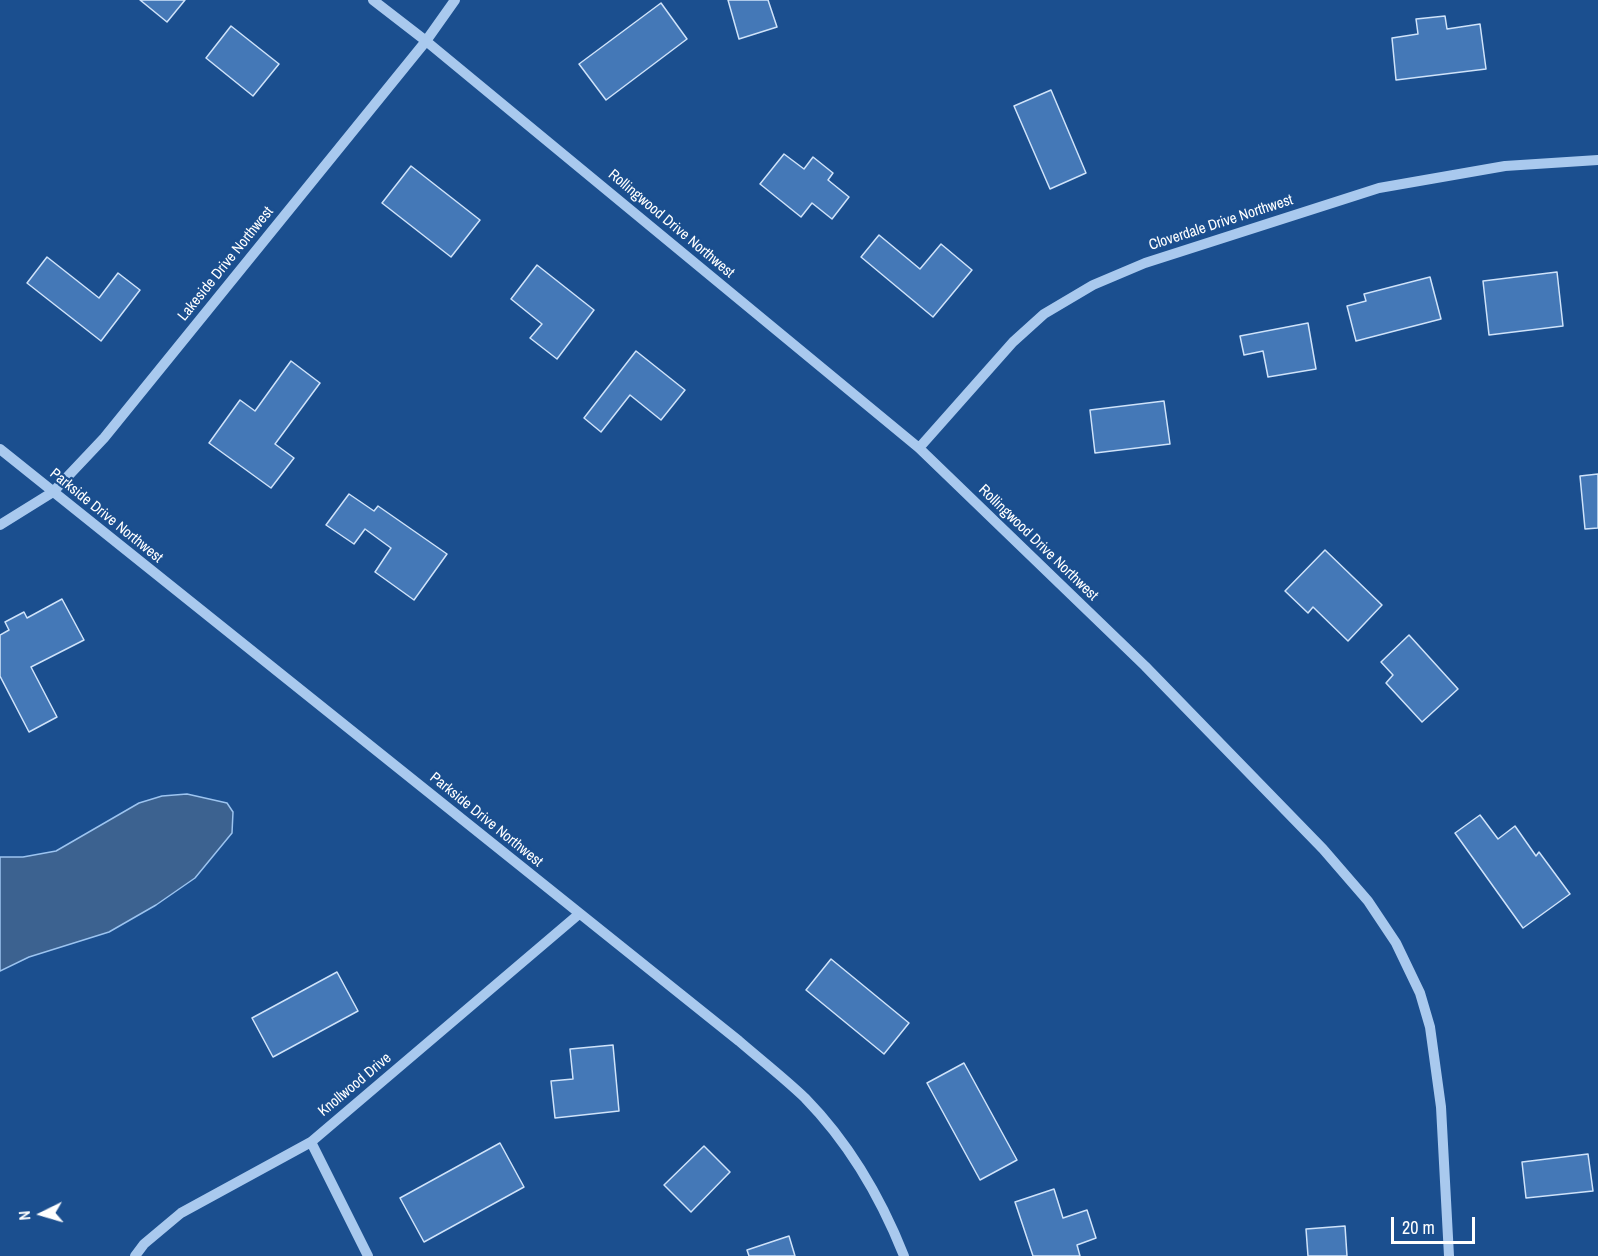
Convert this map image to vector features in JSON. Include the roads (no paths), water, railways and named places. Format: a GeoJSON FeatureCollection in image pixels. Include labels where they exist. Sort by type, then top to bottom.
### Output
{"type":"FeatureCollection","features":[{"type":"Feature","properties":{"kind":"street","name":"Rollingwood Drive Northwest"},"geometry":{"type":"LineString","coordinates":[[373,0],[426,41],[919,448],[1145,666],[1315,840],[1368,901],[1396,942],[1420,993],[1430,1027],[1441,1107],[1449,1256]]}},
{"type":"Feature","properties":{"kind":"street","name":"Lakeside Drive Northwest"},"geometry":{"type":"LineString","coordinates":[[0,525],[53,492],[105,438],[426,41],[455,0]]}},
{"type":"Feature","properties":{"kind":"street","name":"Cloverdale Drive Northwest"},"geometry":{"type":"LineString","coordinates":[[919,448],[989,366],[1013,342],[1044,314],[1093,285],[1145,263],[1379,188],[1505,166],[1598,160]]}},
{"type":"Feature","properties":{"kind":"street","name":"Parkside Drive Northwest"},"geometry":{"type":"LineString","coordinates":[[0,449],[739,1041],[805,1098],[835,1133],[867,1177],[889,1218],[904,1256]]}},
{"type":"Feature","properties":{"kind":"street","name":"Knollwood Drive"},"geometry":{"type":"LineString","coordinates":[[135,1256],[144,1244],[181,1213],[311,1142],[579,914]]}},
{"type":"Feature","properties":{"kind":"street"},"geometry":{"type":"LineString","coordinates":[[311,1142],[368,1256]]}},
{"type":"Feature","properties":{"kind":"water"},"geometry":{"type":"Polygon","coordinates":[[[187,794],[227,803],[233,812],[232,833],[195,878],[156,905],[109,932],[29,957],[0,971],[0,857],[23,857],[56,851],[139,803],[162,796],[187,794]]]}}]}
